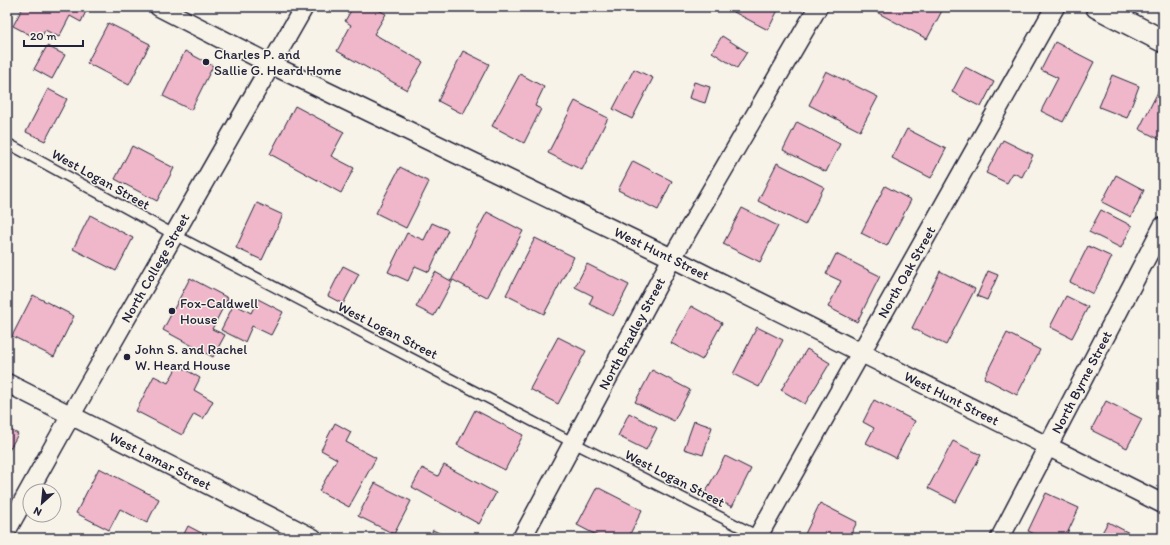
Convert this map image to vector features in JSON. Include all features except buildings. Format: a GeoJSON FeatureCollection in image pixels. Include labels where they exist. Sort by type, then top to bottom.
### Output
{"type":"FeatureCollection","features":[{"type":"Feature","properties":{"kind":"main road"},"geometry":{"type":"LineString","coordinates":[[1097,7],[1163,41]]}},
{"type":"Feature","properties":{"kind":"street","name":"West Hunt Street"},"geometry":{"type":"LineString","coordinates":[[159,7],[272,65],[672,258],[1163,504]]}},
{"type":"Feature","properties":{"kind":"street","name":"North College Street"},"geometry":{"type":"LineString","coordinates":[[7,530],[304,7]]}},
{"type":"Feature","properties":{"kind":"street","name":"North Bradley Street"},"geometry":{"type":"LineString","coordinates":[[522,538],[572,442],[672,258],[818,7]]}},
{"type":"Feature","properties":{"kind":"street","name":"North Oak Street"},"geometry":{"type":"LineString","coordinates":[[757,537],[1055,7]]}},
{"type":"Feature","properties":{"kind":"street","name":"North Byrne Street"},"geometry":{"type":"LineString","coordinates":[[1000,538],[1163,226]]}},
{"type":"Feature","properties":{"kind":"street","name":"West Lamar Street"},"geometry":{"type":"LineString","coordinates":[[7,383],[313,538]]}},
{"type":"Feature","properties":{"kind":"lane","name":"West Logan Street"},"geometry":{"type":"LineString","coordinates":[[7,143],[175,235],[757,537]]}},
{"type":"Feature","properties":{"kind":"place","name":"Charles P. and Sallie G. Heard Home"},"geometry":{"type":"Point","coordinates":[206,62]}},
{"type":"Feature","properties":{"kind":"place","name":"Fox-Caldwell House"},"geometry":{"type":"Point","coordinates":[172,311]}},
{"type":"Feature","properties":{"kind":"place","name":"John S. and Rachel W. Heard House"},"geometry":{"type":"Point","coordinates":[127,357]}}]}
